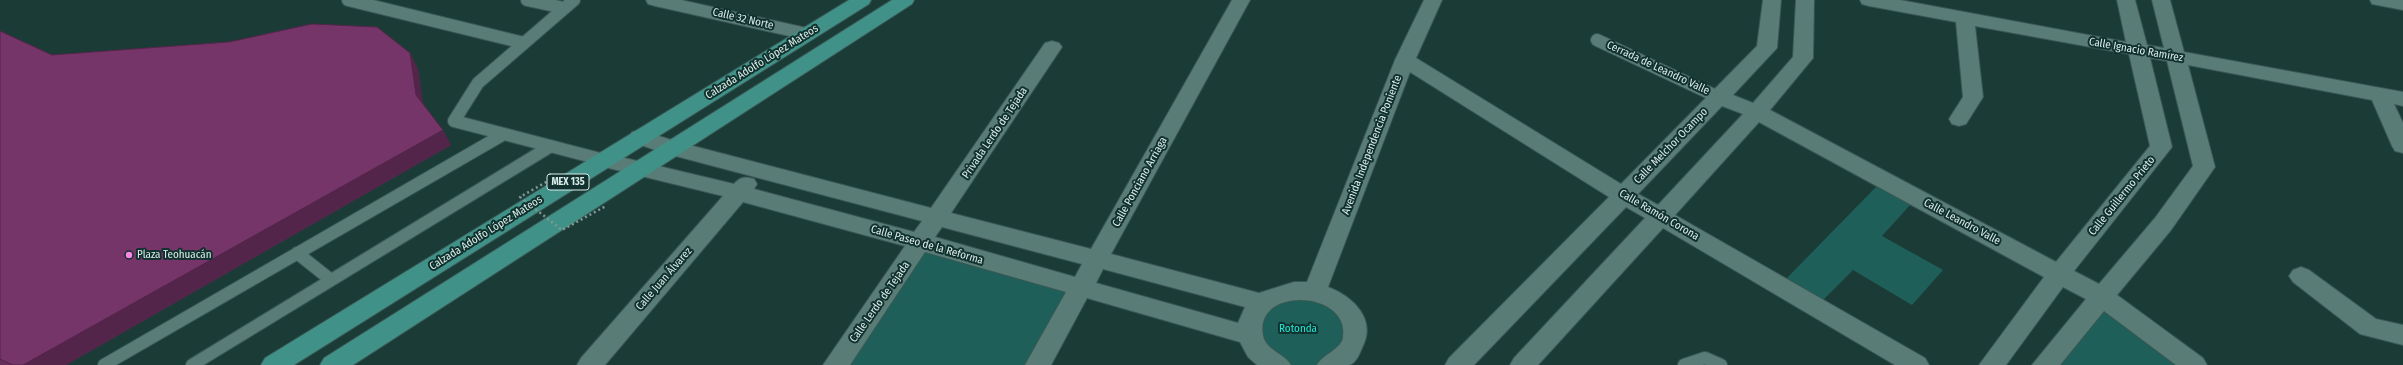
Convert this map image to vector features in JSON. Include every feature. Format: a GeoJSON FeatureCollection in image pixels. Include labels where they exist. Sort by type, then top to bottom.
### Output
{"type":"FeatureCollection","features":[{"type":"Feature","properties":{"kind":"main road","name":"Calzada Adolfo López Mateos"},"geometry":{"type":"LineString","coordinates":[[274,365],[862,0]]}},
{"type":"Feature","properties":{"kind":"main road","name":"MEX 135"},"geometry":{"type":"LineString","coordinates":[[334,365],[904,0]]}},
{"type":"Feature","properties":{"kind":"street","name":"Calle 32 Norte"},"geometry":{"type":"LineString","coordinates":[[655,0],[807,34]]}},
{"type":"Feature","properties":{"kind":"street","name":"Calle Ponciano Arriaga"},"geometry":{"type":"LineString","coordinates":[[1038,365],[1241,0]]}},
{"type":"Feature","properties":{"kind":"street","name":"Avenida Independencia Poniente"},"geometry":{"type":"LineString","coordinates":[[1315,291],[1405,60],[1433,0]]}},
{"type":"Feature","properties":{"kind":"street","name":"Calle Melchor Ocampo"},"geometry":{"type":"LineString","coordinates":[[1458,365],[1767,48],[1772,0]]}},
{"type":"Feature","properties":{"kind":"street"},"geometry":{"type":"LineString","coordinates":[[1523,365],[1757,112],[1803,58],[1805,0]]}},
{"type":"Feature","properties":{"kind":"street","name":"Calle Ignacio Ramírez"},"geometry":{"type":"LineString","coordinates":[[1869,0],[2403,99]]}},
{"type":"Feature","properties":{"kind":"street","name":"Calle Guillermo Prieto"},"geometry":{"type":"LineString","coordinates":[[1992,365],[2059,274],[2161,147],[2126,0]]}},
{"type":"Feature","properties":{"kind":"street"},"geometry":{"type":"LineString","coordinates":[[2045,365],[2163,224],[2204,167],[2177,57],[2161,0]]}},
{"type":"Feature","properties":{"kind":"street"},"geometry":{"type":"LineString","coordinates":[[2379,0],[2403,4]]}},
{"type":"Feature","properties":{"kind":"street"},"geometry":{"type":"LineString","coordinates":[[1959,119],[1973,97],[1965,18]]}},
{"type":"Feature","properties":{"kind":"street","name":"Privada Lerdo de Tejada"},"geometry":{"type":"LineString","coordinates":[[938,218],[1052,47]]}},
{"type":"Feature","properties":{"kind":"street","name":"Calle Ramón Corona"},"geometry":{"type":"LineString","coordinates":[[1405,60],[1623,195],[1916,365]]}},
{"type":"Feature","properties":{"kind":"street"},"geometry":{"type":"LineString","coordinates":[[2380,95],[2403,146]]}},
{"type":"Feature","properties":{"kind":"street","name":"Calle Leandro Valle"},"geometry":{"type":"LineString","coordinates":[[1718,97],[1757,112],[2102,297],[2194,365]]}},
{"type":"Feature","properties":{"kind":"street"},"geometry":{"type":"LineString","coordinates":[[640,137],[672,148],[758,171],[1260,302]]}},
{"type":"Feature","properties":{"kind":"street","name":"Calle Paseo de la Reforma"},"geometry":{"type":"LineString","coordinates":[[604,160],[737,193],[1249,335]]}},
{"type":"Feature","properties":{"kind":"street","name":"Calle Juan Álvarez"},"geometry":{"type":"LineString","coordinates":[[590,365],[737,193],[758,171]]}},
{"type":"Feature","properties":{"kind":"street","name":"Calle Lerdo de Tejada"},"geometry":{"type":"LineString","coordinates":[[836,365],[938,218]]}},
{"type":"Feature","properties":{"kind":"street"},"geometry":{"type":"LineString","coordinates":[[2301,276],[2369,327],[2403,335]]}},
{"type":"Feature","properties":{"kind":"street"},"geometry":{"type":"LineString","coordinates":[[1278,365],[1262,356],[1249,335],[1250,318],[1260,302],[1286,290],[1315,291],[1339,301],[1354,318],[1356,340],[1342,363]]}},
{"type":"Feature","properties":{"kind":"lane"},"geometry":{"type":"LineString","coordinates":[[348,0],[524,43]]}},
{"type":"Feature","properties":{"kind":"lane"},"geometry":{"type":"LineString","coordinates":[[527,0],[564,8]]}},
{"type":"Feature","properties":{"kind":"lane"},"geometry":{"type":"LineString","coordinates":[[574,0],[478,83],[454,121],[604,160]]}},
{"type":"Feature","properties":{"kind":"lane","name":"Cerrada de Leandro Valle"},"geometry":{"type":"LineString","coordinates":[[1597,40],[1718,97]]}},
{"type":"Feature","properties":{"kind":"lane"},"geometry":{"type":"LineString","coordinates":[[104,365],[504,134]]}},
{"type":"Feature","properties":{"kind":"lane"},"geometry":{"type":"LineString","coordinates":[[192,365],[551,146]]}},
{"type":"Feature","properties":{"kind":"lane"},"geometry":{"type":"LineString","coordinates":[[297,253],[331,280]]}},
{"type":"Feature","properties":{"kind":"lane"},"geometry":{"type":"LineString","coordinates":[[1684,365],[1705,358],[1721,365]]}},
{"type":"Feature","properties":{"kind":"path"},"geometry":{"type":"LineString","coordinates":[[555,177],[520,197],[562,230],[606,206]]}},
{"type":"Feature","properties":{"kind":"green space"},"geometry":{"type":"Polygon","coordinates":[[[1877,186],[1911,204],[1882,236],[1943,270],[1912,305],[1853,270],[1820,303],[1784,281],[1877,186]]]}},
{"type":"Feature","properties":{"kind":"green space"},"geometry":{"type":"Polygon","coordinates":[[[921,243],[1080,289],[1038,365],[836,365],[921,243]]]}},
{"type":"Feature","properties":{"kind":"green space","name":"Rotonda"},"geometry":{"type":"Polygon","coordinates":[[[1289,292],[1324,297],[1354,339],[1325,365],[1284,365],[1265,354],[1255,316],[1289,292]]]}},
{"type":"Feature","properties":{"kind":"green space"},"geometry":{"type":"Polygon","coordinates":[[[2102,297],[2194,365],[2045,365],[2102,297]]]}},
{"type":"Feature","properties":{"kind":"building","name":"Plaza Teohuacán"},"geometry":{"type":"Polygon","coordinates":[[[312,24],[377,27],[410,53],[416,95],[443,130],[23,365],[13,365],[0,359],[0,31],[52,55],[229,42],[312,24]]]}},
{"type":"Feature","properties":{"kind":"place","name":"Plaza Teohuacán"},"geometry":{"type":"Point","coordinates":[129,255]}}]}
